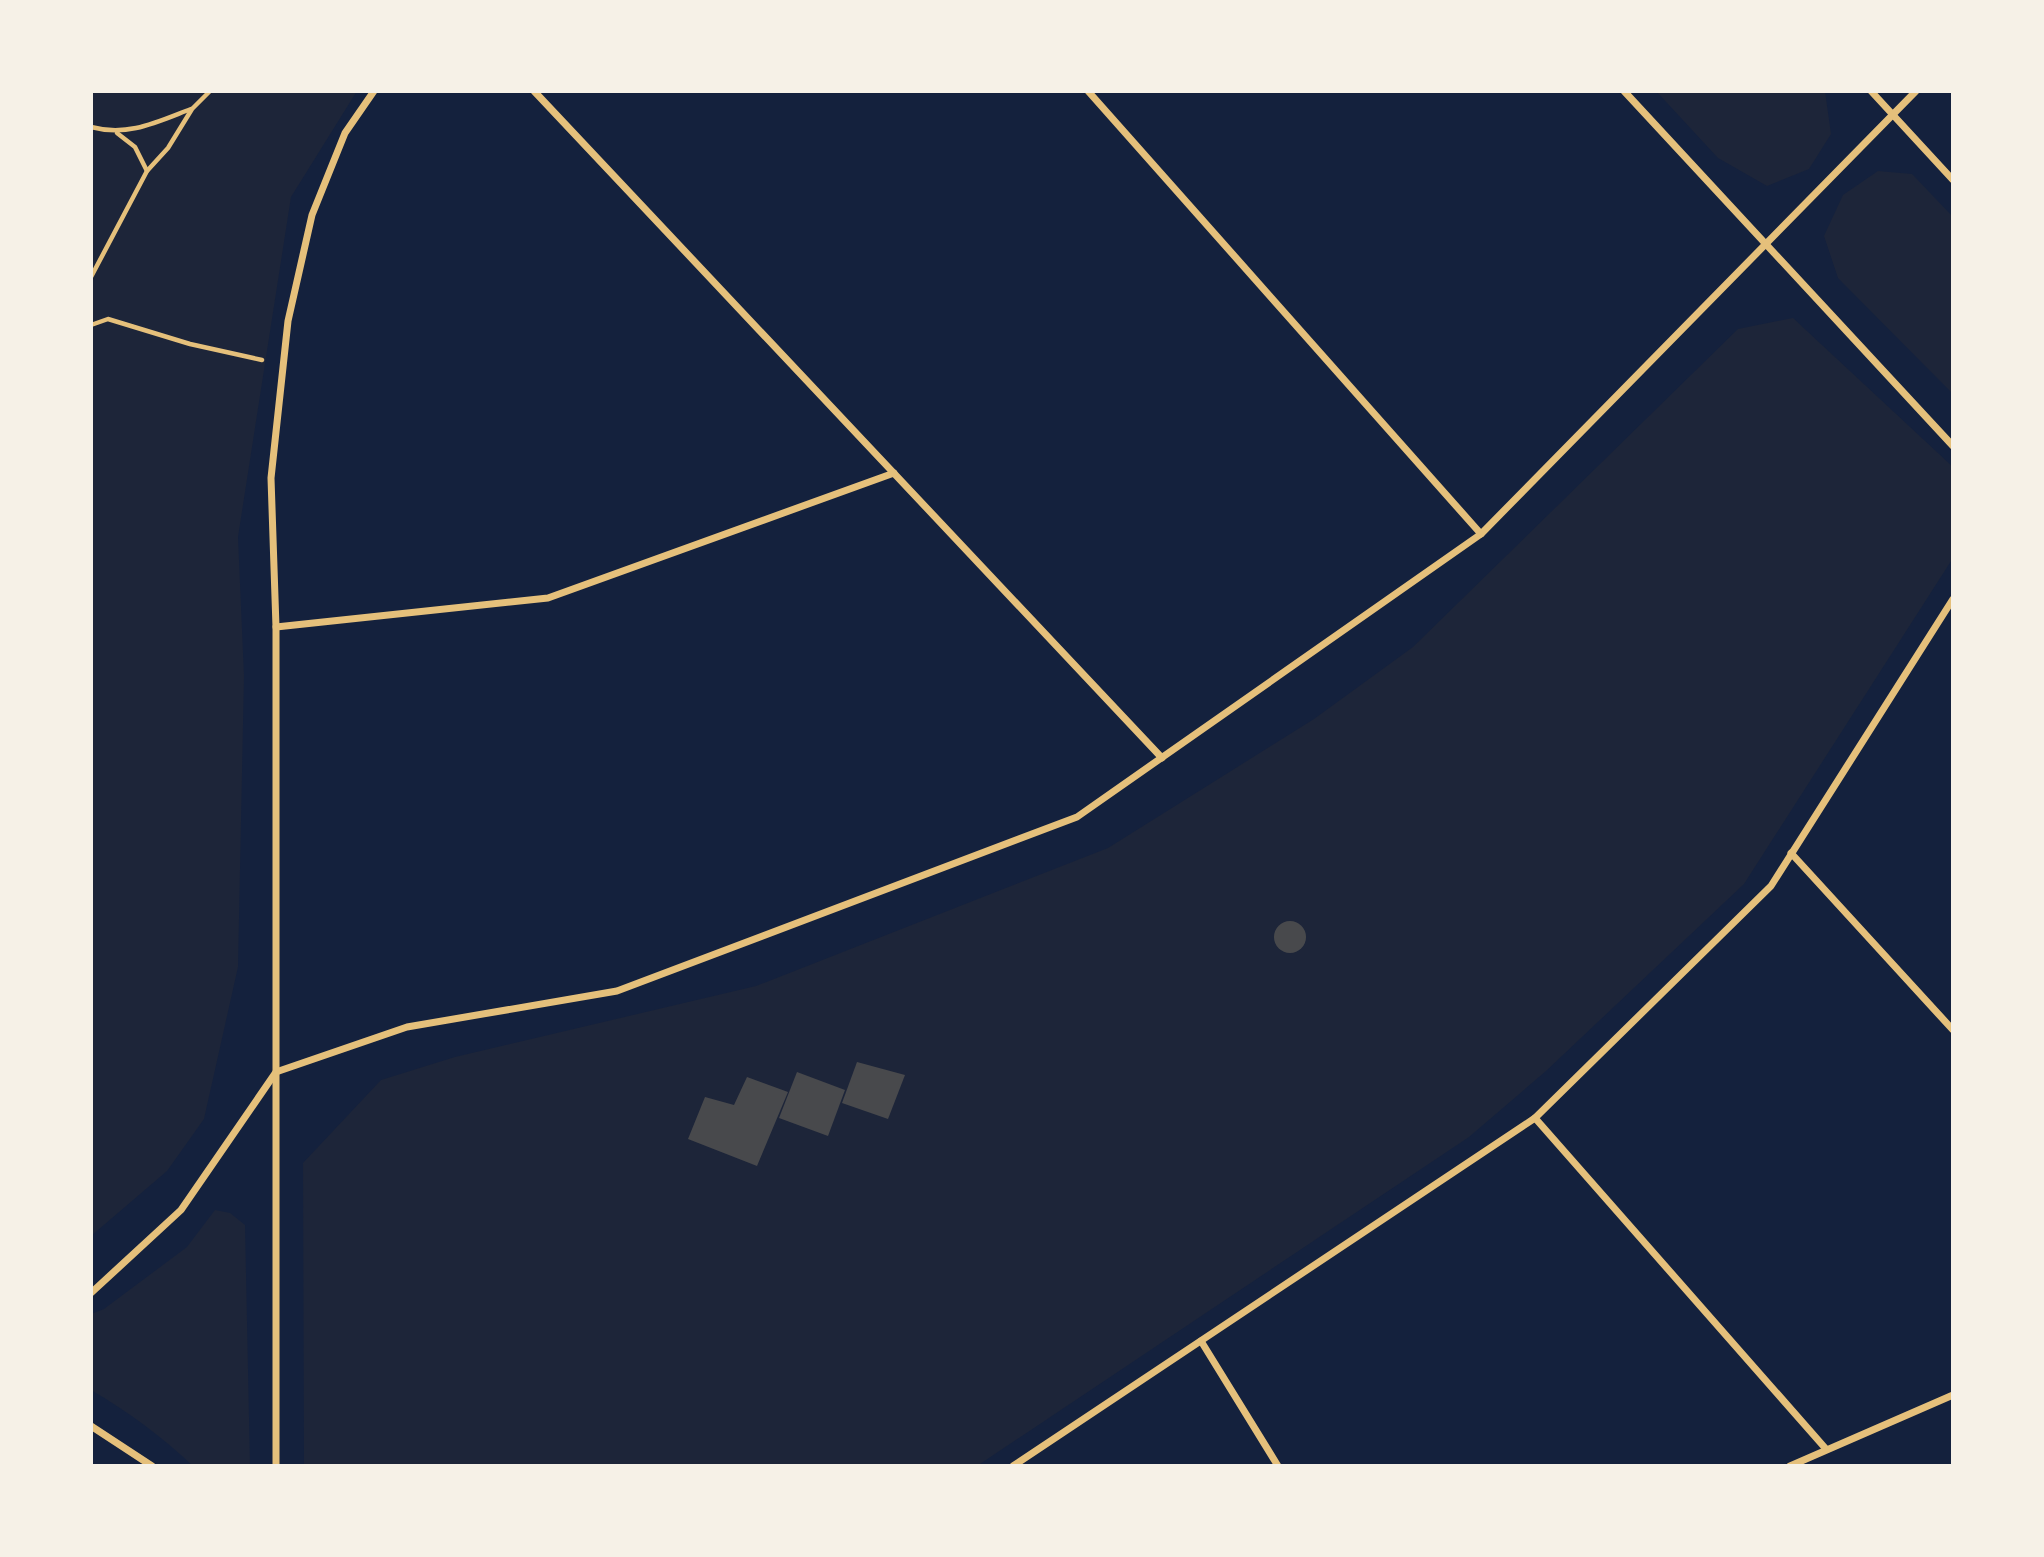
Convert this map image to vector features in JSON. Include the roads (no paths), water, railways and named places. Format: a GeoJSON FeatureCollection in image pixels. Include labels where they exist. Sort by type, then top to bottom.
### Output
{"type":"FeatureCollection","features":[{"type":"Feature","properties":{"kind":"street"},"geometry":{"type":"LineString","coordinates":[[276,1466],[276,627],[271,478],[288,321],[312,215],[345,133],[374,91]]}},
{"type":"Feature","properties":{"kind":"street"},"geometry":{"type":"LineString","coordinates":[[534,91],[1162,758]]}},
{"type":"Feature","properties":{"kind":"street"},"geometry":{"type":"LineString","coordinates":[[1088,91],[1481,534]]}},
{"type":"Feature","properties":{"kind":"street"},"geometry":{"type":"LineString","coordinates":[[1624,91],[1953,446]]}},
{"type":"Feature","properties":{"kind":"street"},"geometry":{"type":"LineString","coordinates":[[1871,91],[1953,180]]}},
{"type":"Feature","properties":{"kind":"street"},"geometry":{"type":"LineString","coordinates":[[91,1293],[181,1210],[276,1072],[407,1027],[617,991],[1077,817],[1481,534],[1916,91]]}},
{"type":"Feature","properties":{"kind":"street"},"geometry":{"type":"LineString","coordinates":[[276,627],[548,598],[894,472]]}},
{"type":"Feature","properties":{"kind":"street"},"geometry":{"type":"LineString","coordinates":[[1013,1466],[1535,1118],[1771,886],[1953,599]]}},
{"type":"Feature","properties":{"kind":"street"},"geometry":{"type":"LineString","coordinates":[[1791,853],[1953,1030]]}},
{"type":"Feature","properties":{"kind":"street"},"geometry":{"type":"LineString","coordinates":[[1535,1118],[1826,1449]]}},
{"type":"Feature","properties":{"kind":"street"},"geometry":{"type":"LineString","coordinates":[[1201,1341],[1278,1466]]}},
{"type":"Feature","properties":{"kind":"street"},"geometry":{"type":"LineString","coordinates":[[1790,1466],[1953,1395]]}},
{"type":"Feature","properties":{"kind":"street"},"geometry":{"type":"LineString","coordinates":[[91,1426],[152,1466]]}}]}
